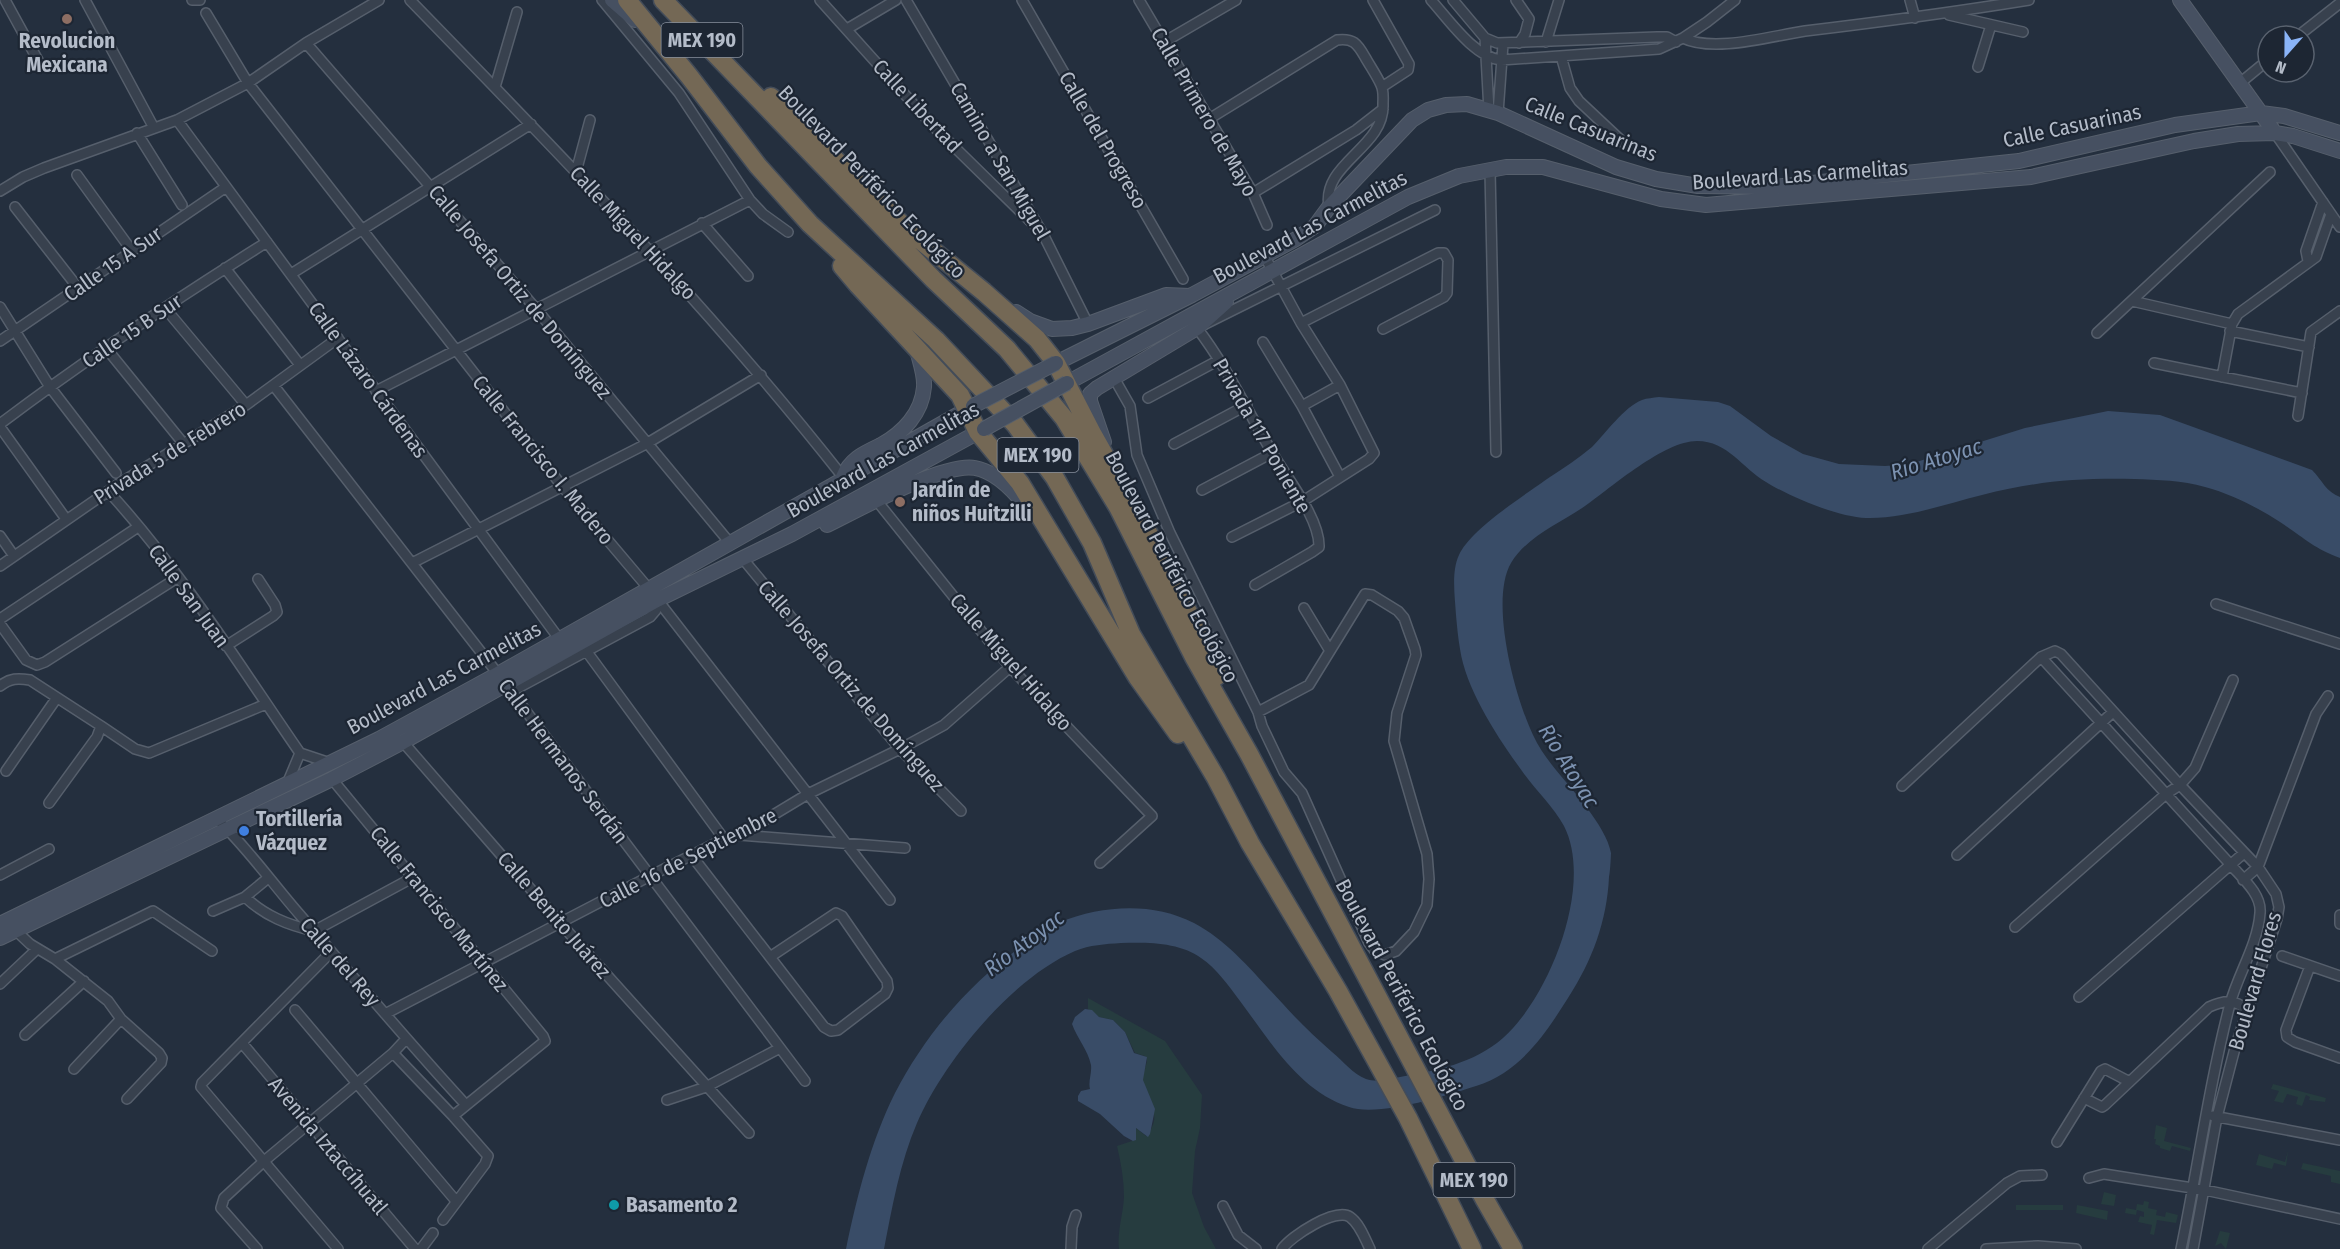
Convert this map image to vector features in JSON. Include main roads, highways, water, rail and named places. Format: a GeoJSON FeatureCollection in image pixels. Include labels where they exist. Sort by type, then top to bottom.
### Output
{"type":"FeatureCollection","features":[{"type":"Feature","properties":{"kind":"highway","name":"MEX 190"},"geometry":{"type":"LineString","coordinates":[[627,0],[690,75],[758,166],[810,224],[936,340],[1015,424],[1055,478],[1092,543],[1131,634],[1216,778],[1250,843],[1338,991],[1408,1118],[1472,1249]]}},
{"type":"Feature","properties":{"kind":"highway","name":"Boulevard Periférico Ecológico"},"geometry":{"type":"LineString","coordinates":[[663,0],[933,279],[1007,349],[1064,418],[1118,507],[1194,657],[1249,754],[1513,1249]]}},
{"type":"Feature","properties":{"kind":"highway"},"geometry":{"type":"LineString","coordinates":[[741,80],[778,102],[868,194],[1037,339],[1056,363],[1093,435],[1169,570],[1233,711],[1249,754]]}},
{"type":"Feature","properties":{"kind":"highway"},"geometry":{"type":"LineString","coordinates":[[810,224],[858,285],[970,407],[981,430],[1020,483],[1138,678],[1179,735],[1216,778]]}},
{"type":"Feature","properties":{"kind":"main road"},"geometry":{"type":"LineString","coordinates":[[612,0],[661,43]]}},
{"type":"Feature","properties":{"kind":"main road"},"geometry":{"type":"LineString","coordinates":[[2180,0],[2276,133]]}},
{"type":"Feature","properties":{"kind":"main road","name":"Calle Casuarinas"},"geometry":{"type":"LineString","coordinates":[[1056,363],[1265,257],[1315,226],[1329,207],[1412,120],[1428,110],[1446,105],[1467,104],[1494,112],[1616,167],[1677,183],[1729,188],[1774,187],[2019,161],[2175,125],[2261,113],[2284,116],[2340,133]]}},
{"type":"Feature","properties":{"kind":"main road","name":"Calle Casuarinas"},"geometry":{"type":"LineString","coordinates":[[2048,173],[2194,141],[2238,134],[2276,133],[2340,151]]}},
{"type":"Feature","properties":{"kind":"main road","name":"Boulevard Las Carmelitas"},"geometry":{"type":"LineString","coordinates":[[0,938],[7,925],[216,818],[502,680],[560,640],[653,594],[743,559],[792,534],[1408,197],[1459,176],[1506,167],[1543,167],[1686,204],[1728,205],[2048,173]]}},
{"type":"Feature","properties":{"kind":"main road"},"geometry":{"type":"LineString","coordinates":[[1617,188],[1629,188],[1633,185],[1634,172]]}},
{"type":"Feature","properties":{"kind":"main road"},"geometry":{"type":"LineString","coordinates":[[1113,469],[1090,401],[1090,394],[1096,388],[1197,328],[1241,289]]}},
{"type":"Feature","properties":{"kind":"main road"},"geometry":{"type":"LineString","coordinates":[[984,292],[1030,321],[1052,329],[1088,324],[1166,295],[1190,296]]}},
{"type":"Feature","properties":{"kind":"main road"},"geometry":{"type":"LineString","coordinates":[[843,477],[850,462],[857,456],[893,438],[913,418],[924,387],[917,350]]}},
{"type":"Feature","properties":{"kind":"main road","name":"Boulevard Las Carmelitas"},"geometry":{"type":"LineString","coordinates":[[7,925],[227,828],[332,779],[403,742],[502,680],[653,594],[730,543],[843,477],[1056,363]]}},
{"type":"Feature","properties":{"kind":"main road"},"geometry":{"type":"LineString","coordinates":[[792,534],[808,534],[950,469],[974,468],[984,470],[1007,486],[1021,500],[1073,568]]}},
{"type":"Feature","properties":{"kind":"water","name":"Río Atoyac"},"geometry":{"type":"Polygon","coordinates":[[[1659,397],[1718,402],[1730,406],[1771,436],[1803,454],[1839,464],[1885,466],[1910,464],[2025,428],[2108,411],[2160,415],[2312,470],[2328,489],[2340,497],[2340,558],[2315,546],[2271,516],[2244,502],[2224,493],[2188,483],[2134,479],[2058,481],[2002,490],[1910,514],[1866,518],[1828,510],[1788,494],[1757,476],[1717,445],[1697,441],[1669,448],[1639,466],[1585,506],[1526,545],[1511,563],[1505,580],[1503,601],[1507,649],[1512,674],[1526,718],[1544,754],[1595,819],[1608,842],[1611,853],[1605,909],[1591,955],[1577,984],[1530,1051],[1506,1072],[1476,1086],[1430,1100],[1394,1107],[1362,1109],[1349,1107],[1331,1099],[1300,1077],[1274,1048],[1222,978],[1207,962],[1193,953],[1173,946],[1141,943],[1103,944],[1081,949],[1051,964],[1028,981],[1004,1001],[962,1048],[929,1099],[911,1138],[897,1185],[884,1249],[846,1249],[860,1189],[886,1111],[921,1049],[953,1008],[990,971],[1049,928],[1076,916],[1110,909],[1145,909],[1178,916],[1194,923],[1231,950],[1307,1029],[1352,1071],[1366,1079],[1387,1080],[1454,1065],[1480,1054],[1503,1038],[1537,995],[1551,968],[1570,908],[1574,878],[1572,850],[1560,819],[1503,744],[1484,713],[1469,681],[1459,645],[1454,585],[1455,569],[1465,545],[1487,523],[1592,447],[1635,403],[1659,397]]]}},
{"type":"Feature","properties":{"kind":"water"},"geometry":{"type":"Polygon","coordinates":[[[1085,1009],[1092,1010],[1099,1017],[1113,1020],[1125,1032],[1134,1053],[1147,1057],[1143,1080],[1155,1109],[1148,1137],[1136,1128],[1136,1140],[1133,1141],[1124,1136],[1100,1114],[1078,1101],[1081,1091],[1090,1089],[1091,1065],[1072,1024],[1075,1017],[1085,1009]]]}},
{"type":"Feature","properties":{"kind":"place","name":"Revolucion Mexicana"},"geometry":{"type":"Point","coordinates":[67,19]}},
{"type":"Feature","properties":{"kind":"place","name":"Jardín de niños Huitzilli"},"geometry":{"type":"Point","coordinates":[900,502]}},
{"type":"Feature","properties":{"kind":"place","name":"Tortillería Vázquez"},"geometry":{"type":"Point","coordinates":[244,831]}},
{"type":"Feature","properties":{"kind":"place","name":"Basamento 2"},"geometry":{"type":"Point","coordinates":[614,1205]}}]}
